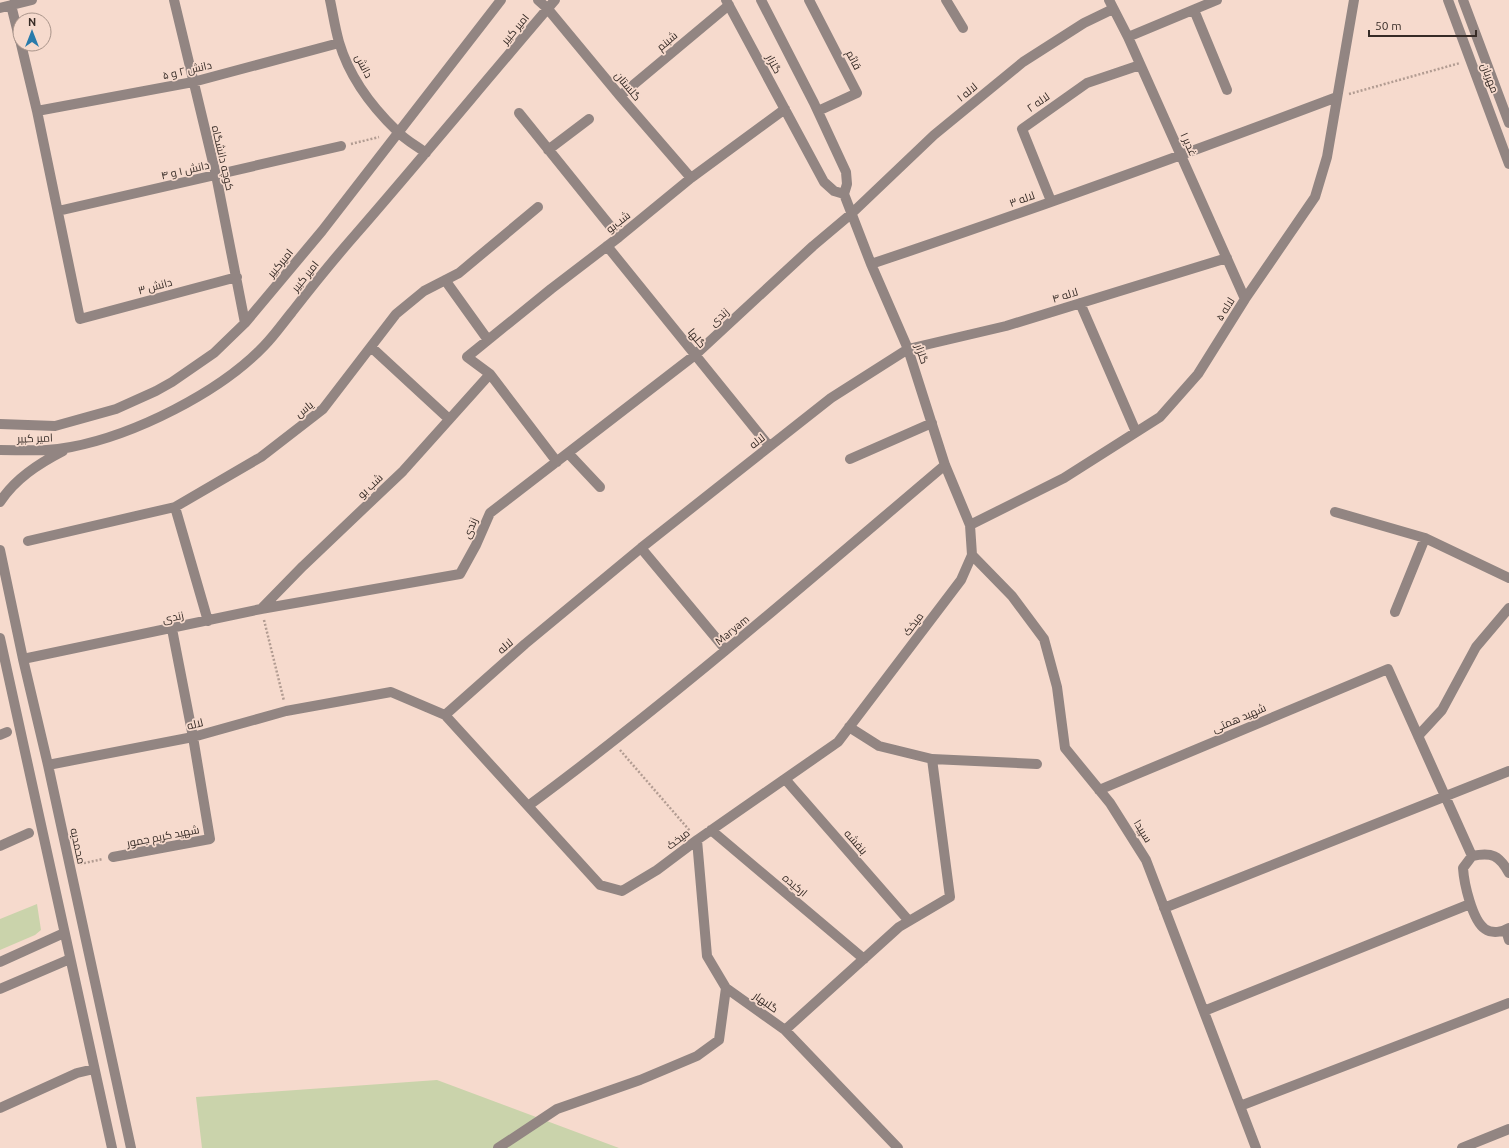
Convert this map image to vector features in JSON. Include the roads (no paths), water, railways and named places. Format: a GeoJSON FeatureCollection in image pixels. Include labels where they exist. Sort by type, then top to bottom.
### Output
{"type":"FeatureCollection","features":[{"type":"Feature","properties":{"kind":"street"},"geometry":{"type":"LineString","coordinates":[[0,8],[32,0]]}},
{"type":"Feature","properties":{"kind":"street","name":"کوچه دانشگاه"},"geometry":{"type":"LineString","coordinates":[[174,0],[216,175],[245,323]]}},
{"type":"Feature","properties":{"kind":"street","name":"دانش"},"geometry":{"type":"LineString","coordinates":[[330,0],[339,43],[355,78],[364,93],[397,132],[426,153]]}},
{"type":"Feature","properties":{"kind":"street","name":"امیرکبیر"},"geometry":{"type":"LineString","coordinates":[[0,424],[55,426],[116,409],[156,391],[214,354],[245,323],[322,230],[501,0]]}},
{"type":"Feature","properties":{"kind":"street","name":"گلستان"},"geometry":{"type":"LineString","coordinates":[[538,0],[547,8],[691,178]]}},
{"type":"Feature","properties":{"kind":"street","name":"امیر کبیر"},"geometry":{"type":"LineString","coordinates":[[0,450],[34,451],[70,448],[102,439],[145,423],[190,401],[233,374],[265,345],[343,249],[426,153],[554,0]]}},
{"type":"Feature","properties":{"kind":"street","name":"گلزار"},"geometry":{"type":"LineString","coordinates":[[761,0],[818,111],[846,172],[847,184],[844,194],[851,214],[908,349],[945,465],[970,525]]}},
{"type":"Feature","properties":{"kind":"street","name":"قائم"},"geometry":{"type":"LineString","coordinates":[[809,0],[857,94],[818,111]]}},
{"type":"Feature","properties":{"kind":"street"},"geometry":{"type":"LineString","coordinates":[[946,0],[963,28]]}},
{"type":"Feature","properties":{"kind":"street"},"geometry":{"type":"LineString","coordinates":[[1128,37],[1217,0]]}},
{"type":"Feature","properties":{"kind":"street","name":"لاله ۵"},"geometry":{"type":"LineString","coordinates":[[970,525],[1064,478],[1136,432],[1160,416],[1179,397],[1198,374],[1245,299],[1315,197],[1327,157],[1354,0]]}},
{"type":"Feature","properties":{"kind":"street","name":"مهربان"},"geometry":{"type":"LineString","coordinates":[[1448,0],[1509,164]]}},
{"type":"Feature","properties":{"kind":"street","name":"مهربان"},"geometry":{"type":"LineString","coordinates":[[1463,0],[1509,123]]}},
{"type":"Feature","properties":{"kind":"street","name":"گلزار"},"geometry":{"type":"LineString","coordinates":[[727,3],[824,182],[834,190],[844,194]]}},
{"type":"Feature","properties":{"kind":"street","name":"شبنم"},"geometry":{"type":"LineString","coordinates":[[620,96],[727,3]]}},
{"type":"Feature","properties":{"kind":"street","name":"غدیر ۱"},"geometry":{"type":"LineString","coordinates":[[1111,4],[1128,37],[1245,299]]}},
{"type":"Feature","properties":{"kind":"street","name":"لاله ۱"},"geometry":{"type":"LineString","coordinates":[[851,214],[934,135],[1023,62],[1111,4]]}},
{"type":"Feature","properties":{"kind":"street"},"geometry":{"type":"LineString","coordinates":[[12,5],[14,12]]}},
{"type":"Feature","properties":{"kind":"street"},"geometry":{"type":"LineString","coordinates":[[1194,10],[1227,90]]}},
{"type":"Feature","properties":{"kind":"street","name":"دانش ۲ و ۵"},"geometry":{"type":"LineString","coordinates":[[37,111],[193,82],[339,43]]}},
{"type":"Feature","properties":{"kind":"street"},"geometry":{"type":"LineString","coordinates":[[23,52],[58,210]]}},
{"type":"Feature","properties":{"kind":"street","name":"لاله ۲"},"geometry":{"type":"LineString","coordinates":[[1051,202],[1022,129],[1087,83],[1140,65]]}},
{"type":"Feature","properties":{"kind":"street","name":"لاله ۳"},"geometry":{"type":"LineString","coordinates":[[871,264],[1180,156],[1337,97]]}},
{"type":"Feature","properties":{"kind":"street","name":"شب‌بو"},"geometry":{"type":"LineString","coordinates":[[490,374],[467,357],[691,178],[785,109]]}},
{"type":"Feature","properties":{"kind":"street"},"geometry":{"type":"LineString","coordinates":[[519,114],[619,237]]}},
{"type":"Feature","properties":{"kind":"street"},"geometry":{"type":"LineString","coordinates":[[548,150],[589,119]]}},
{"type":"Feature","properties":{"kind":"street","name":"دانش ۱ و ۴"},"geometry":{"type":"LineString","coordinates":[[58,210],[342,146]]}},
{"type":"Feature","properties":{"kind":"street","name":"یاس"},"geometry":{"type":"LineString","coordinates":[[28,541],[175,507],[261,457],[323,409],[396,314],[424,291],[459,273],[538,207]]}},
{"type":"Feature","properties":{"kind":"street","name":"دانش ۳"},"geometry":{"type":"LineString","coordinates":[[58,210],[80,319],[237,277]]}},
{"type":"Feature","properties":{"kind":"street","name":"زندی"},"geometry":{"type":"LineString","coordinates":[[23,659],[261,610],[460,574],[476,545],[490,513],[695,355],[813,246],[851,214]]}},
{"type":"Feature","properties":{"kind":"street","name":"گلها"},"geometry":{"type":"LineString","coordinates":[[607,246],[769,446]]}},
{"type":"Feature","properties":{"kind":"street","name":"لاله ۴"},"geometry":{"type":"LineString","coordinates":[[908,349],[1006,326],[1228,258]]}},
{"type":"Feature","properties":{"kind":"street"},"geometry":{"type":"LineString","coordinates":[[445,280],[488,340]]}},
{"type":"Feature","properties":{"kind":"street"},"geometry":{"type":"LineString","coordinates":[[1080,303],[1136,432]]}},
{"type":"Feature","properties":{"kind":"street"},"geometry":{"type":"LineString","coordinates":[[370,347],[449,419]]}},
{"type":"Feature","properties":{"kind":"street","name":"لاله"},"geometry":{"type":"LineString","coordinates":[[48,765],[193,737],[286,711],[391,692],[445,715],[525,644],[641,548],[769,446],[830,398],[908,349]]}},
{"type":"Feature","properties":{"kind":"street"},"geometry":{"type":"LineString","coordinates":[[490,374],[557,462]]}},
{"type":"Feature","properties":{"kind":"street","name":"شب بو"},"geometry":{"type":"LineString","coordinates":[[261,610],[303,566],[403,471],[490,374]]}},
{"type":"Feature","properties":{"kind":"street"},"geometry":{"type":"LineString","coordinates":[[850,459],[932,423]]}},
{"type":"Feature","properties":{"kind":"street"},"geometry":{"type":"LineString","coordinates":[[0,502],[17,482],[31,469],[70,448]]}},
{"type":"Feature","properties":{"kind":"street"},"geometry":{"type":"LineString","coordinates":[[568,453],[600,487]]}},
{"type":"Feature","properties":{"kind":"street","name":"Maryam"},"geometry":{"type":"LineString","coordinates":[[528,806],[613,742],[726,650],[945,465]]}},
{"type":"Feature","properties":{"kind":"street"},"geometry":{"type":"LineString","coordinates":[[175,507],[208,621]]}},
{"type":"Feature","properties":{"kind":"street"},"geometry":{"type":"LineString","coordinates":[[1335,512],[1425,538],[1504,571],[1509,578]]}},
{"type":"Feature","properties":{"kind":"street","name":"میخک"},"geometry":{"type":"LineString","coordinates":[[445,715],[600,885],[622,891],[657,870],[711,830],[838,742],[961,580],[972,556],[970,525]]}},
{"type":"Feature","properties":{"kind":"street"},"geometry":{"type":"LineString","coordinates":[[1394,612],[1425,538]]}},
{"type":"Feature","properties":{"kind":"street"},"geometry":{"type":"LineString","coordinates":[[641,548],[726,650]]}},
{"type":"Feature","properties":{"kind":"street","name":"محمدیه"},"geometry":{"type":"LineString","coordinates":[[0,550],[131,1148]]}},
{"type":"Feature","properties":{"kind":"street","name":"سپیدا"},"geometry":{"type":"LineString","coordinates":[[972,556],[1012,596],[1044,638],[1057,687],[1065,748],[1110,803],[1146,860],[1256,1148]]}},
{"type":"Feature","properties":{"kind":"street"},"geometry":{"type":"LineString","coordinates":[[1472,856],[1418,736],[1442,710],[1476,647],[1509,608]]}},
{"type":"Feature","properties":{"kind":"street"},"geometry":{"type":"LineString","coordinates":[[172,629],[193,737]]}},
{"type":"Feature","properties":{"kind":"street"},"geometry":{"type":"LineString","coordinates":[[0,638],[112,1148]]}},
{"type":"Feature","properties":{"kind":"street","name":"شهید همتی"},"geometry":{"type":"LineString","coordinates":[[1099,790],[1388,669],[1418,736]]}},
{"type":"Feature","properties":{"kind":"street"},"geometry":{"type":"LineString","coordinates":[[849,728],[879,746],[932,759],[1037,764]]}},
{"type":"Feature","properties":{"kind":"street","name":"شهید کریم جمور"},"geometry":{"type":"LineString","coordinates":[[113,857],[210,839],[193,737]]}},
{"type":"Feature","properties":{"kind":"street"},"geometry":{"type":"LineString","coordinates":[[785,1030],[899,927],[950,897],[932,759]]}},
{"type":"Feature","properties":{"kind":"street"},"geometry":{"type":"LineString","coordinates":[[1164,908],[1509,771]]}},
{"type":"Feature","properties":{"kind":"street","name":"بنفشه"},"geometry":{"type":"LineString","coordinates":[[785,779],[909,921]]}},
{"type":"Feature","properties":{"kind":"street","name":"ارکیده"},"geometry":{"type":"LineString","coordinates":[[711,830],[864,959]]}},
{"type":"Feature","properties":{"kind":"street"},"geometry":{"type":"LineString","coordinates":[[0,846],[29,833]]}},
{"type":"Feature","properties":{"kind":"street","name":"گلبهار"},"geometry":{"type":"LineString","coordinates":[[697,840],[707,956],[726,988],[785,1030],[898,1148]]}},
{"type":"Feature","properties":{"kind":"street"},"geometry":{"type":"LineString","coordinates":[[1509,873],[1498,858],[1486,853],[1472,856],[1463,868],[1464,881],[1470,904],[1485,930],[1495,932],[1507,929],[1509,940]]}},
{"type":"Feature","properties":{"kind":"street"},"geometry":{"type":"LineString","coordinates":[[1204,1011],[1470,904]]}},
{"type":"Feature","properties":{"kind":"street"},"geometry":{"type":"LineString","coordinates":[[0,962],[64,933]]}},
{"type":"Feature","properties":{"kind":"street"},"geometry":{"type":"LineString","coordinates":[[0,989],[70,959]]}},
{"type":"Feature","properties":{"kind":"street"},"geometry":{"type":"LineString","coordinates":[[498,1148],[557,1109],[640,1080],[697,1056],[719,1040],[726,988]]}},
{"type":"Feature","properties":{"kind":"street"},"geometry":{"type":"LineString","coordinates":[[1240,1106],[1509,1004]]}},
{"type":"Feature","properties":{"kind":"street"},"geometry":{"type":"LineString","coordinates":[[0,1108],[77,1073],[94,1069]]}},
{"type":"Feature","properties":{"kind":"street"},"geometry":{"type":"LineString","coordinates":[[1462,1148],[1509,1129]]}}]}
